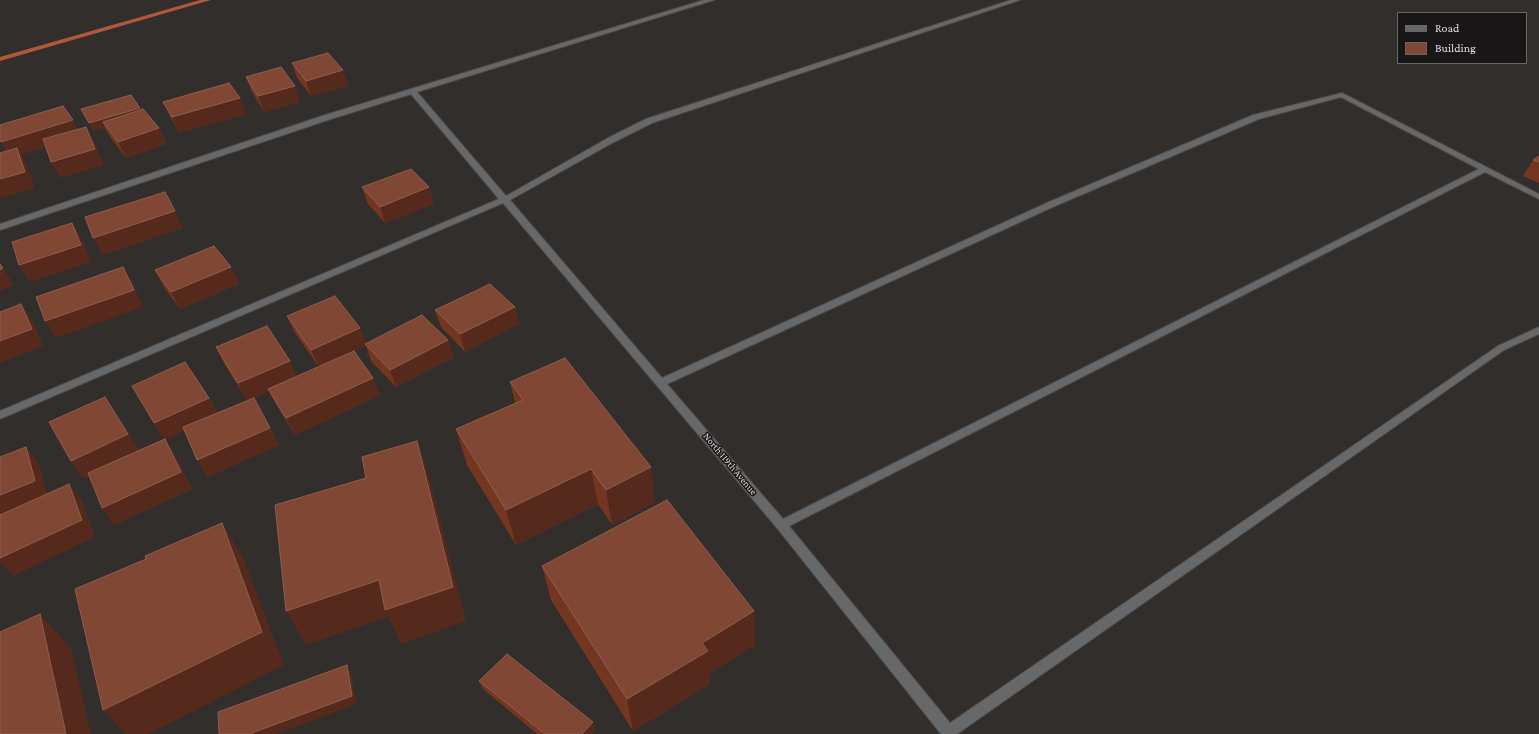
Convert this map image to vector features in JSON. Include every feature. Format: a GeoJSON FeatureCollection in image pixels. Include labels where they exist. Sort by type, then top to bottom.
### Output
{"type":"FeatureCollection","features":[{"type":"Feature","properties":{"kind":"street"},"geometry":{"type":"LineString","coordinates":[[0,227],[328,117],[711,0]]}},
{"type":"Feature","properties":{"kind":"street"},"geometry":{"type":"LineString","coordinates":[[0,415],[504,200],[611,140],[649,121],[1017,0]]}},
{"type":"Feature","properties":{"kind":"street","name":"North 119th Avenue"},"geometry":{"type":"LineString","coordinates":[[412,91],[781,525],[949,733]]}},
{"type":"Feature","properties":{"kind":"street"},"geometry":{"type":"LineString","coordinates":[[660,382],[1052,204],[1263,115],[1342,95],[1539,197]]}},
{"type":"Feature","properties":{"kind":"street"},"geometry":{"type":"LineString","coordinates":[[781,525],[1484,169]]}},
{"type":"Feature","properties":{"kind":"street"},"geometry":{"type":"LineString","coordinates":[[949,733],[1501,348],[1539,330]]}},
{"type":"Feature","properties":{"kind":"building"},"geometry":{"type":"Polygon","coordinates":[[[328,53],[343,70],[306,81],[292,63],[328,53]]]}},
{"type":"Feature","properties":{"kind":"building"},"geometry":{"type":"Polygon","coordinates":[[[281,67],[295,86],[258,96],[246,77],[281,67]]]}},
{"type":"Feature","properties":{"kind":"building"},"geometry":{"type":"Polygon","coordinates":[[[229,83],[240,98],[172,117],[163,102],[229,83]]]}},
{"type":"Feature","properties":{"kind":"building"},"geometry":{"type":"Polygon","coordinates":[[[131,95],[140,108],[89,123],[81,109],[131,95]]]}},
{"type":"Feature","properties":{"kind":"building"},"geometry":{"type":"Polygon","coordinates":[[[63,106],[73,120],[1,142],[0,125],[63,106]]]}},
{"type":"Feature","properties":{"kind":"building"},"geometry":{"type":"Polygon","coordinates":[[[143,109],[159,128],[118,142],[103,122],[143,109]]]}},
{"type":"Feature","properties":{"kind":"building"},"geometry":{"type":"Polygon","coordinates":[[[86,127],[95,149],[51,162],[43,139],[86,127]]]}},
{"type":"Feature","properties":{"kind":"building"},"geometry":{"type":"Polygon","coordinates":[[[17,148],[25,172],[0,179],[0,153],[17,148]]]}},
{"type":"Feature","properties":{"kind":"building"},"geometry":{"type":"Polygon","coordinates":[[[1539,156],[1539,162],[1533,160],[1539,156]]]}},
{"type":"Feature","properties":{"kind":"building"},"geometry":{"type":"Polygon","coordinates":[[[411,169],[429,187],[380,207],[362,187],[411,169]]]}},
{"type":"Feature","properties":{"kind":"building"},"geometry":{"type":"Polygon","coordinates":[[[165,192],[175,211],[93,238],[85,217],[165,192]]]}},
{"type":"Feature","properties":{"kind":"building"},"geometry":{"type":"Polygon","coordinates":[[[72,223],[81,245],[19,265],[12,242],[72,223]]]}},
{"type":"Feature","properties":{"kind":"building"},"geometry":{"type":"Polygon","coordinates":[[[214,246],[231,267],[171,292],[155,270],[214,246]]]}},
{"type":"Feature","properties":{"kind":"building"},"geometry":{"type":"Polygon","coordinates":[[[123,267],[134,290],[45,321],[36,297],[123,267]]]}},
{"type":"Feature","properties":{"kind":"building"},"geometry":{"type":"Polygon","coordinates":[[[490,284],[515,307],[460,334],[435,310],[490,284]]]}},
{"type":"Feature","properties":{"kind":"building"},"geometry":{"type":"Polygon","coordinates":[[[335,296],[360,328],[311,350],[287,316],[335,296]]]}},
{"type":"Feature","properties":{"kind":"building"},"geometry":{"type":"Polygon","coordinates":[[[21,304],[32,329],[0,341],[0,312],[21,304]]]}},
{"type":"Feature","properties":{"kind":"building"},"geometry":{"type":"Polygon","coordinates":[[[422,315],[448,340],[390,370],[365,344],[422,315]]]}},
{"type":"Feature","properties":{"kind":"building"},"geometry":{"type":"Polygon","coordinates":[[[267,326],[290,361],[238,383],[216,347],[267,326]]]}},
{"type":"Feature","properties":{"kind":"building"},"geometry":{"type":"Polygon","coordinates":[[[354,351],[373,378],[286,418],[268,389],[354,351]]]}},
{"type":"Feature","properties":{"kind":"building"},"geometry":{"type":"Polygon","coordinates":[[[565,358],[651,467],[606,490],[591,469],[506,510],[456,429],[523,400],[510,382],[565,358]]]}},
{"type":"Feature","properties":{"kind":"building"},"geometry":{"type":"Polygon","coordinates":[[[185,362],[209,398],[154,423],[132,386],[185,362]]]}},
{"type":"Feature","properties":{"kind":"building"},"geometry":{"type":"Polygon","coordinates":[[[105,397],[128,434],[71,461],[49,422],[105,397]]]}},
{"type":"Feature","properties":{"kind":"building"},"geometry":{"type":"Polygon","coordinates":[[[254,398],[270,428],[197,460],[183,427],[254,398]]]}},
{"type":"Feature","properties":{"kind":"building"},"geometry":{"type":"Polygon","coordinates":[[[165,439],[181,472],[102,508],[88,473],[165,439]]]}},
{"type":"Feature","properties":{"kind":"building"},"geometry":{"type":"Polygon","coordinates":[[[417,441],[453,587],[385,610],[379,580],[286,611],[275,505],[366,478],[362,457],[417,441]]]}},
{"type":"Feature","properties":{"kind":"building"},"geometry":{"type":"Polygon","coordinates":[[[26,447],[35,481],[0,495],[0,457],[26,447]]]}},
{"type":"Feature","properties":{"kind":"building"},"geometry":{"type":"Polygon","coordinates":[[[69,484],[82,520],[0,558],[0,515],[69,484]]]}},
{"type":"Feature","properties":{"kind":"building"},"geometry":{"type":"Polygon","coordinates":[[[667,500],[754,611],[702,643],[708,651],[627,699],[542,566],[667,500]]]}},
{"type":"Feature","properties":{"kind":"building"},"geometry":{"type":"Polygon","coordinates":[[[222,523],[262,632],[103,710],[75,589],[146,559],[145,556],[222,523]]]}},
{"type":"Feature","properties":{"kind":"building"},"geometry":{"type":"Polygon","coordinates":[[[40,614],[66,734],[0,734],[0,632],[40,614]]]}},
{"type":"Feature","properties":{"kind":"building"},"geometry":{"type":"Polygon","coordinates":[[[507,654],[593,722],[582,734],[545,734],[479,681],[507,654]]]}},
{"type":"Feature","properties":{"kind":"building"},"geometry":{"type":"Polygon","coordinates":[[[347,665],[352,696],[249,734],[219,734],[218,712],[347,665]]]}},
{"type":"Feature","properties":{"kind":"waterway"},"geometry":{"type":"LineString","coordinates":[[0,59],[208,0]]}}]}
